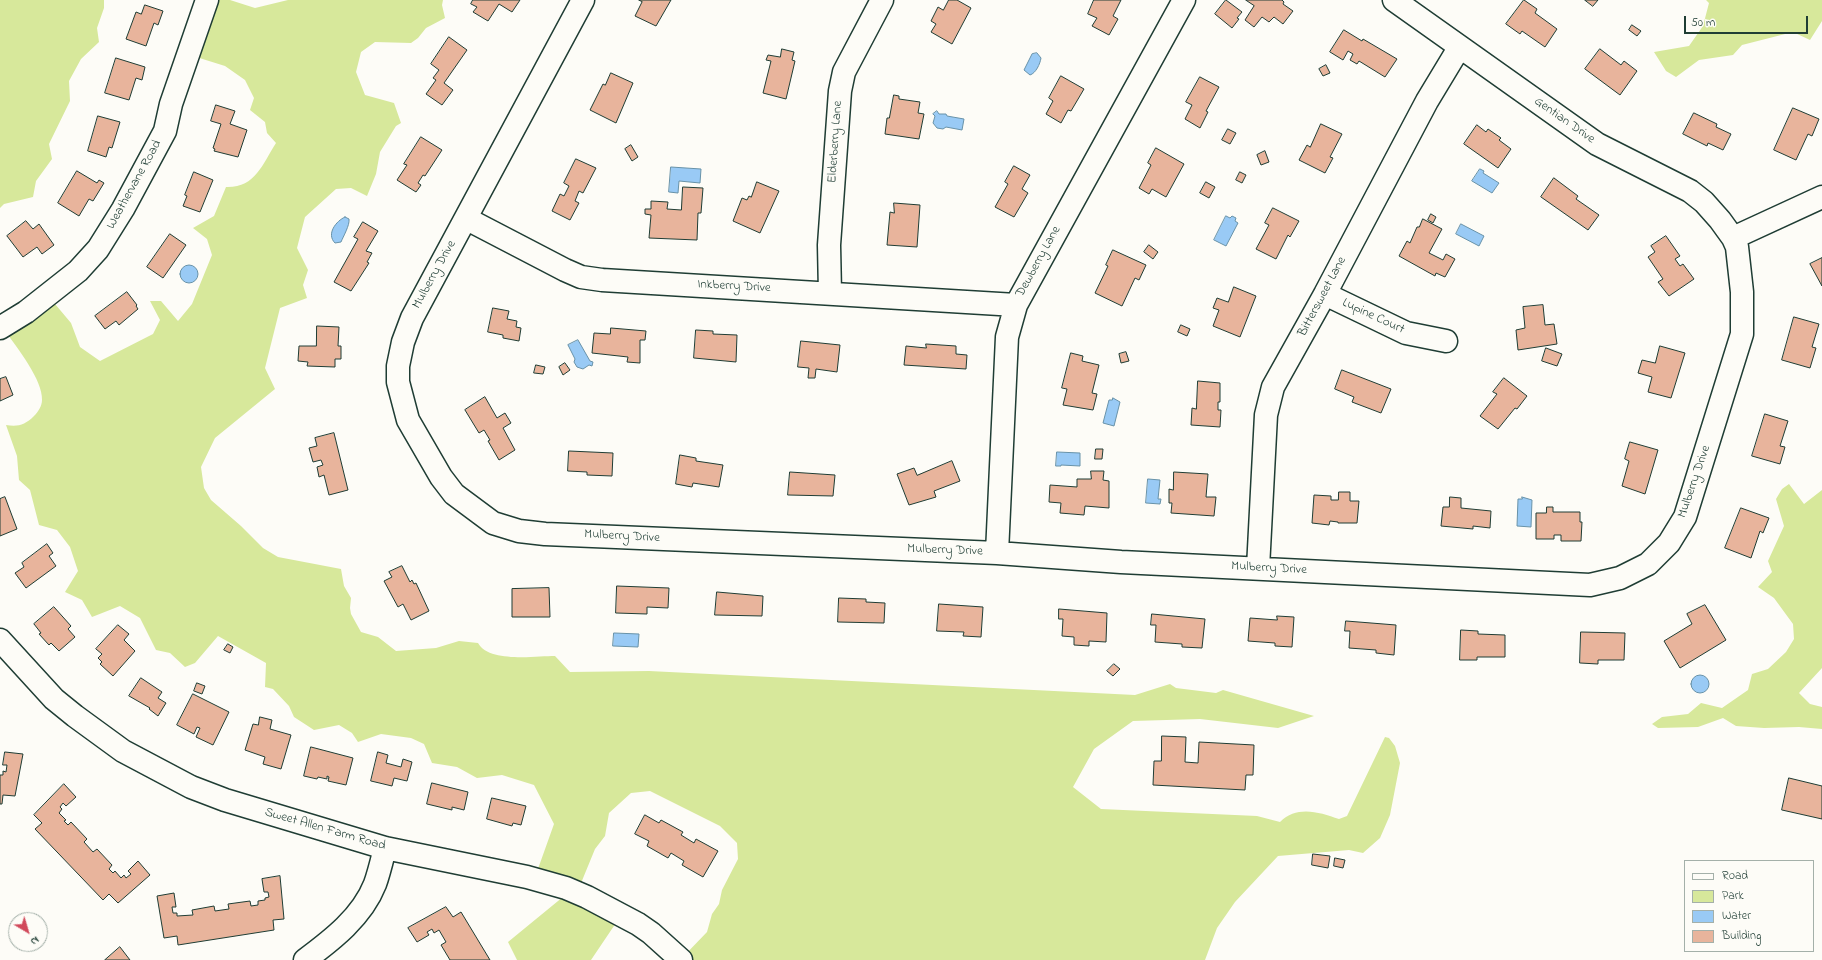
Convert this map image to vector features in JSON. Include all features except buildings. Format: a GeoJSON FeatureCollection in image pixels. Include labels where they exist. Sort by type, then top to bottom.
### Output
{"type":"FeatureCollection","features":[{"type":"Feature","properties":{"kind":"street","name":"Weathervane Road"},"geometry":{"type":"LineString","coordinates":[[0,328],[26,312],[78,271],[98,249],[123,209],[165,131],[171,104],[207,0]]}},
{"type":"Feature","properties":{"kind":"street","name":"Mulberry Drive"},"geometry":{"type":"LineString","coordinates":[[583,0],[412,318],[403,342],[398,366],[398,382],[408,420],[441,476],[454,494],[493,523],[519,531],[545,534],[997,553],[1121,562],[1590,585],[1620,578],[1648,564],[1669,542],[1685,517],[1742,334],[1740,269],[1734,238]]}},
{"type":"Feature","properties":{"kind":"street","name":"Elderberry Lane"},"geometry":{"type":"LineString","coordinates":[[830,293],[829,245],[840,92],[844,72],[882,0]]}},
{"type":"Feature","properties":{"kind":"street","name":"Dewberry Lane"},"geometry":{"type":"LineString","coordinates":[[997,553],[1007,337],[1016,305],[1184,0]]}},
{"type":"Feature","properties":{"kind":"street","name":"Gentian Drive"},"geometry":{"type":"LineString","coordinates":[[1394,0],[1459,48],[1597,144],[1690,191],[1704,202],[1734,238]]}},
{"type":"Feature","properties":{"kind":"street","name":"Bittersweet Lane"},"geometry":{"type":"LineString","coordinates":[[1258,568],[1266,415],[1273,387],[1325,294],[1427,101],[1459,48]]}},
{"type":"Feature","properties":{"kind":"street"},"geometry":{"type":"LineString","coordinates":[[1734,238],[1822,197]]}},
{"type":"Feature","properties":{"kind":"street","name":"Inkberry Drive"},"geometry":{"type":"LineString","coordinates":[[466,218],[581,277],[602,280],[1016,305]]}},
{"type":"Feature","properties":{"kind":"street","name":"Lupine Court"},"geometry":{"type":"LineString","coordinates":[[1325,294],[1406,333],[1446,341]]}},
{"type":"Feature","properties":{"kind":"street","name":"Sweet Allen Farm Road"},"geometry":{"type":"LineString","coordinates":[[0,640],[54,699],[123,751],[168,776],[225,800],[385,848],[527,877],[566,888],[638,924],[656,937],[681,960]]}},
{"type":"Feature","properties":{"kind":"street"},"geometry":{"type":"LineString","coordinates":[[305,960],[335,938],[358,912],[375,885],[385,848]]}},
{"type":"Feature","properties":{"kind":"green space"},"geometry":{"type":"Polygon","coordinates":[[[0,0],[104,0],[104,8],[97,28],[99,42],[81,59],[69,81],[70,101],[49,144],[52,159],[36,181],[33,197],[4,204],[0,208],[0,0]]]}},
{"type":"Feature","properties":{"kind":"green space"},"geometry":{"type":"Polygon","coordinates":[[[210,0],[230,0],[255,8],[288,0],[443,0],[442,5],[445,18],[426,28],[418,38],[411,43],[375,42],[361,52],[356,72],[365,95],[394,103],[401,123],[396,126],[380,152],[376,174],[367,196],[351,188],[336,189],[305,217],[297,248],[308,270],[303,285],[307,298],[280,308],[265,368],[275,389],[215,438],[201,467],[204,488],[211,500],[241,526],[263,548],[278,557],[341,569],[344,586],[351,598],[351,614],[361,632],[378,637],[396,651],[436,648],[459,641],[478,643],[484,649],[502,656],[555,656],[570,672],[649,671],[1135,695],[1170,684],[1176,688],[1216,693],[1223,690],[1314,716],[1278,728],[1200,719],[1133,721],[1094,749],[1073,787],[1101,809],[1257,816],[1280,822],[1294,813],[1316,812],[1339,819],[1347,816],[1385,737],[1389,738],[1395,746],[1400,763],[1390,815],[1380,838],[1363,853],[1349,850],[1278,856],[1235,902],[1217,928],[1205,960],[682,960],[681,959],[707,932],[712,914],[719,904],[722,890],[738,859],[737,843],[720,826],[650,791],[631,793],[609,813],[605,836],[595,849],[579,888],[620,917],[591,960],[517,960],[508,942],[569,892],[534,880],[554,824],[534,785],[502,775],[477,778],[457,767],[432,763],[424,744],[411,738],[381,734],[358,742],[352,733],[339,725],[314,730],[294,717],[289,706],[273,689],[265,687],[266,663],[218,636],[195,663],[185,667],[170,653],[156,650],[140,618],[120,606],[92,617],[82,600],[65,592],[78,571],[70,547],[57,530],[39,525],[30,490],[19,480],[17,456],[6,425],[14,426],[28,421],[38,411],[42,400],[41,392],[34,374],[6,332],[50,298],[71,323],[80,347],[100,361],[153,334],[160,320],[150,301],[161,301],[178,321],[192,304],[212,255],[207,239],[193,228],[214,216],[226,187],[244,184],[257,174],[276,143],[267,133],[265,122],[250,110],[254,98],[245,80],[225,66],[193,56],[210,0]]]}},
{"type":"Feature","properties":{"kind":"green space"},"geometry":{"type":"Polygon","coordinates":[[[1706,0],[1822,0],[1822,21],[1810,40],[1793,32],[1742,45],[1733,55],[1699,60],[1676,77],[1666,71],[1654,52],[1689,46],[1703,26],[1709,3],[1706,0]]]}},
{"type":"Feature","properties":{"kind":"green space"},"geometry":{"type":"Polygon","coordinates":[[[1789,484],[1804,504],[1822,490],[1822,668],[1799,693],[1810,704],[1822,707],[1822,729],[1736,726],[1723,718],[1698,727],[1658,728],[1652,724],[1662,717],[1688,714],[1701,703],[1722,708],[1748,690],[1752,674],[1768,669],[1786,652],[1794,639],[1793,624],[1774,598],[1758,587],[1772,572],[1768,561],[1784,526],[1776,499],[1782,489],[1789,484]]]}},
{"type":"Feature","properties":{"kind":"water"},"geometry":{"type":"Polygon","coordinates":[[[1037,53],[1041,58],[1040,63],[1036,70],[1030,75],[1024,70],[1032,54],[1037,53]]]}},
{"type":"Feature","properties":{"kind":"water"},"geometry":{"type":"Polygon","coordinates":[[[937,111],[939,114],[946,114],[947,116],[964,119],[962,130],[946,127],[943,129],[937,128],[933,123],[935,116],[933,114],[937,111]]]}},
{"type":"Feature","properties":{"kind":"water"},"geometry":{"type":"Polygon","coordinates":[[[671,167],[701,169],[700,183],[679,181],[678,193],[669,192],[671,167]]]}},
{"type":"Feature","properties":{"kind":"water"},"geometry":{"type":"Polygon","coordinates":[[[1480,169],[1484,171],[1483,173],[1499,183],[1492,193],[1472,181],[1480,169]]]}},
{"type":"Feature","properties":{"kind":"water"},"geometry":{"type":"Polygon","coordinates":[[[1226,216],[1236,218],[1235,221],[1238,223],[1226,246],[1214,240],[1226,216]]]}},
{"type":"Feature","properties":{"kind":"water"},"geometry":{"type":"Polygon","coordinates":[[[345,217],[349,219],[347,228],[341,242],[335,243],[332,239],[333,228],[338,221],[345,217]]]}},
{"type":"Feature","properties":{"kind":"water"},"geometry":{"type":"Polygon","coordinates":[[[1461,224],[1484,236],[1479,246],[1456,234],[1461,224]]]}},
{"type":"Feature","properties":{"kind":"water"},"geometry":{"type":"Polygon","coordinates":[[[189,265],[195,268],[198,274],[195,280],[189,283],[183,280],[180,274],[183,268],[189,265]]]}},
{"type":"Feature","properties":{"kind":"water"},"geometry":{"type":"Polygon","coordinates":[[[578,340],[590,361],[593,362],[592,366],[589,365],[583,369],[577,367],[574,362],[575,359],[568,345],[578,340]]]}},
{"type":"Feature","properties":{"kind":"water"},"geometry":{"type":"Polygon","coordinates":[[[1113,398],[1120,402],[1114,426],[1103,423],[1109,400],[1112,400],[1113,398]]]}},
{"type":"Feature","properties":{"kind":"water"},"geometry":{"type":"Polygon","coordinates":[[[1057,452],[1080,453],[1080,466],[1056,466],[1057,452]]]}},
{"type":"Feature","properties":{"kind":"water"},"geometry":{"type":"Polygon","coordinates":[[[1148,479],[1160,480],[1158,499],[1161,499],[1160,504],[1146,503],[1148,479]]]}},
{"type":"Feature","properties":{"kind":"water"},"geometry":{"type":"Polygon","coordinates":[[[1522,497],[1532,500],[1531,527],[1517,526],[1518,499],[1522,499],[1522,497]]]}},
{"type":"Feature","properties":{"kind":"water"},"geometry":{"type":"Polygon","coordinates":[[[614,633],[639,634],[638,647],[613,646],[614,633]]]}},
{"type":"Feature","properties":{"kind":"water"},"geometry":{"type":"Polygon","coordinates":[[[1700,675],[1706,678],[1709,684],[1706,690],[1700,693],[1694,690],[1691,684],[1694,678],[1700,675]]]}}]}
